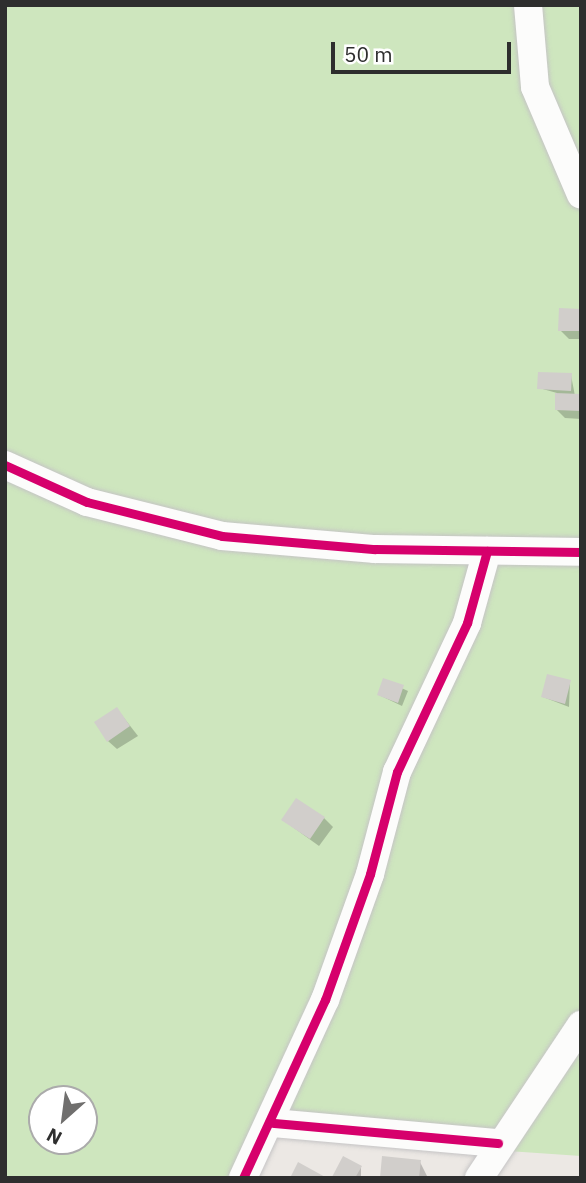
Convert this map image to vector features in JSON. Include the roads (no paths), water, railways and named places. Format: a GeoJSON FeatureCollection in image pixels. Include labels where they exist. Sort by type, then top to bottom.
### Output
{"type":"FeatureCollection","features":[{"type":"Feature","properties":{"kind":"street"},"geometry":{"type":"LineString","coordinates":[[528,5],[535,87],[581,195]]}},
{"type":"Feature","properties":{"kind":"street"},"geometry":{"type":"LineString","coordinates":[[5,465],[87,502],[222,536],[317,546],[581,552]]}},
{"type":"Feature","properties":{"kind":"street"},"geometry":{"type":"LineString","coordinates":[[243,1178],[273,1123],[347,942],[412,731],[467,623],[487,551]]}},
{"type":"Feature","properties":{"kind":"street"},"geometry":{"type":"LineString","coordinates":[[479,1178],[498,1143],[581,1025]]}},
{"type":"Feature","properties":{"kind":"street"},"geometry":{"type":"LineString","coordinates":[[273,1123],[498,1143]]}}]}
